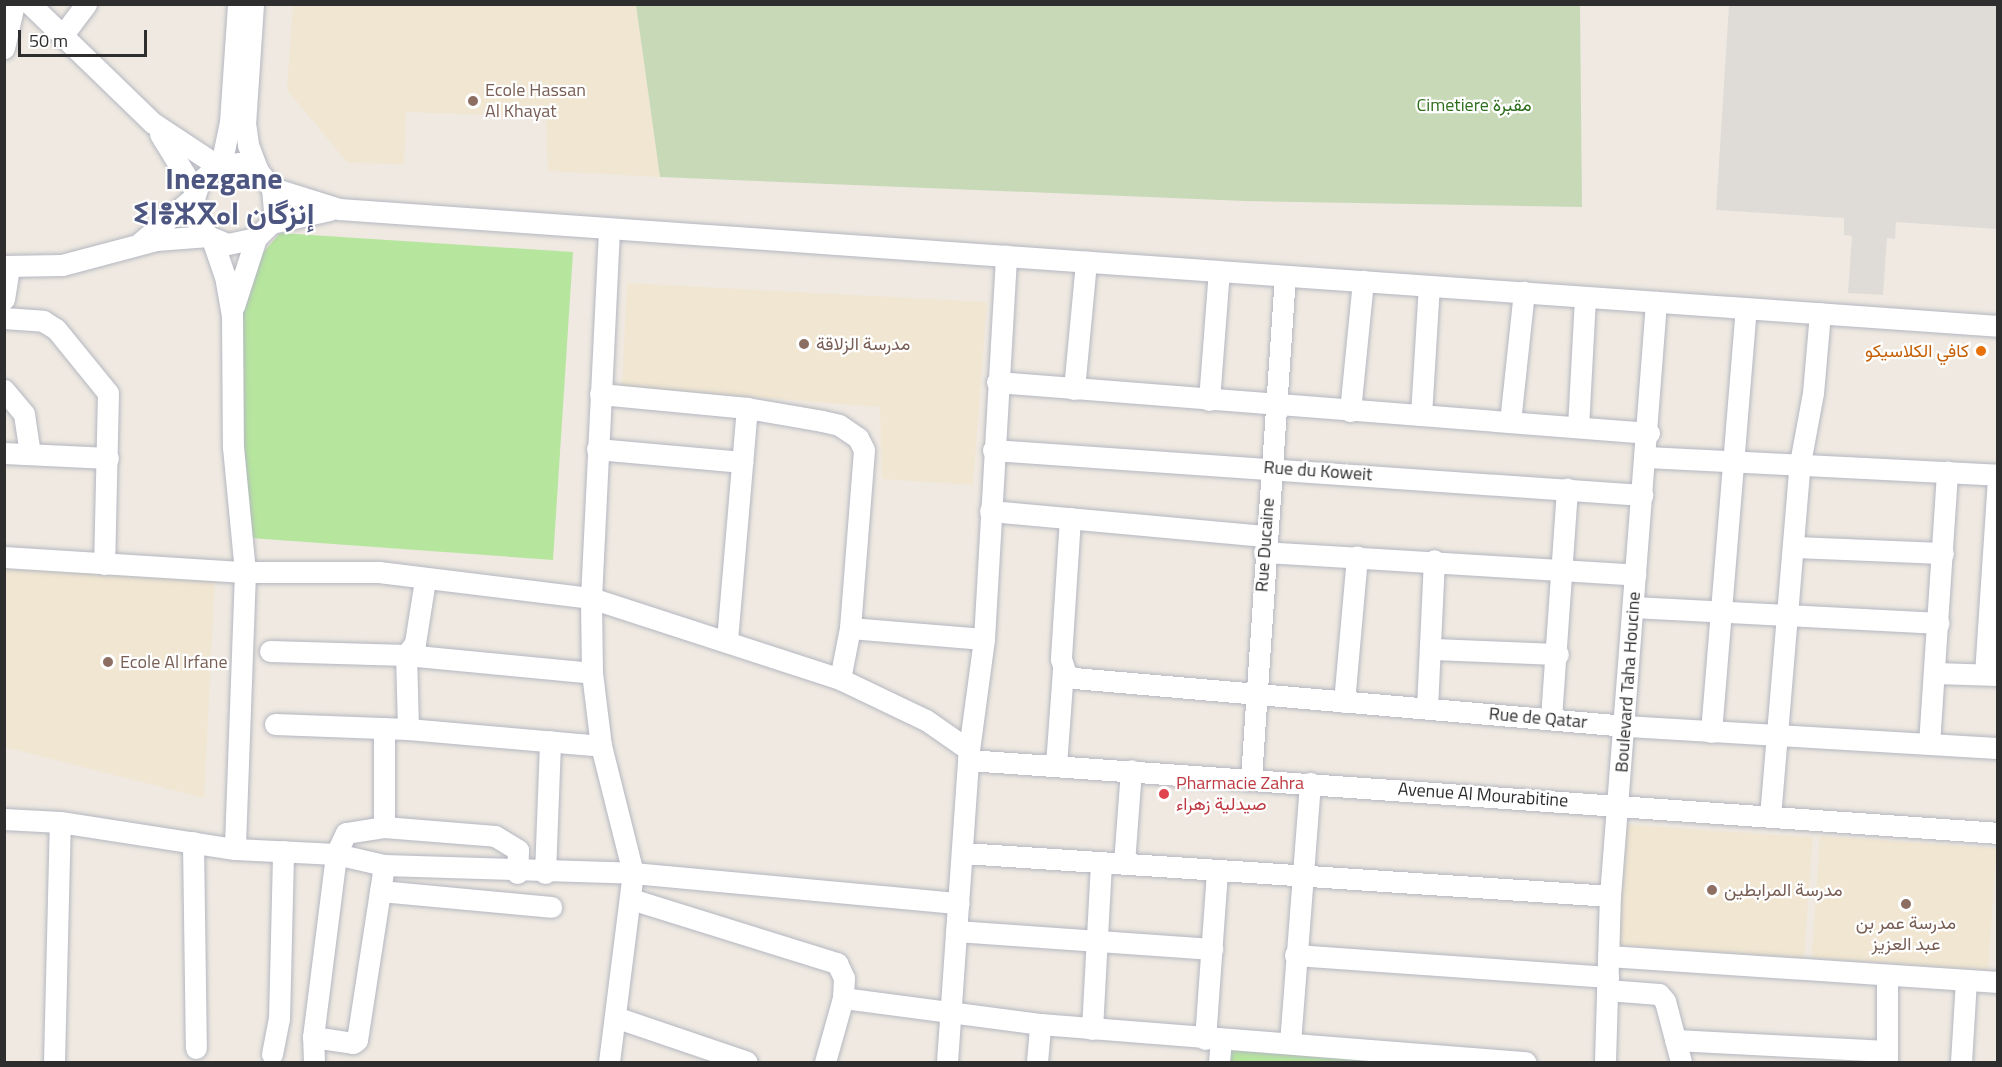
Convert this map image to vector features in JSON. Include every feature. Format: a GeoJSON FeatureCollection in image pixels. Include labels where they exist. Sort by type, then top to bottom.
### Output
{"type":"FeatureCollection","features":[{"type":"Feature","properties":{"kind":"street"},"geometry":{"type":"LineString","coordinates":[[4,48],[14,4]]}},
{"type":"Feature","properties":{"kind":"street"},"geometry":{"type":"LineString","coordinates":[[30,4],[153,123],[220,166]]}},
{"type":"Feature","properties":{"kind":"street"},"geometry":{"type":"LineString","coordinates":[[62,36],[86,4]]}},
{"type":"Feature","properties":{"kind":"street"},"geometry":{"type":"LineString","coordinates":[[220,166],[230,122],[238,4]]}},
{"type":"Feature","properties":{"kind":"street"},"geometry":{"type":"LineString","coordinates":[[232,315],[263,231],[274,212],[272,189],[258,171],[248,146],[245,123],[253,4]]}},
{"type":"Feature","properties":{"kind":"street"},"geometry":{"type":"LineString","coordinates":[[153,123],[194,194],[197,221],[210,237],[225,276],[232,315],[233,447],[244,572],[235,849]]}},
{"type":"Feature","properties":{"kind":"street"},"geometry":{"type":"LineString","coordinates":[[138,244],[194,194],[200,180],[220,166],[240,163],[258,171]]}},
{"type":"Feature","properties":{"kind":"street"},"geometry":{"type":"LineString","coordinates":[[272,189],[339,209],[1998,326]]}},
{"type":"Feature","properties":{"kind":"street"},"geometry":{"type":"LineString","coordinates":[[4,299],[7,266],[62,264],[138,244],[210,237],[226,244],[339,209]]}},
{"type":"Feature","properties":{"kind":"street"},"geometry":{"type":"LineString","coordinates":[[609,228],[591,598],[592,674],[601,746],[633,873],[609,1062]]}},
{"type":"Feature","properties":{"kind":"street"},"geometry":{"type":"LineString","coordinates":[[947,1062],[969,755],[984,639],[993,450],[1006,256]]}},
{"type":"Feature","properties":{"kind":"street"},"geometry":{"type":"LineString","coordinates":[[1074,389],[1086,262]]}},
{"type":"Feature","properties":{"kind":"street"},"geometry":{"type":"LineString","coordinates":[[1209,400],[1219,271]]}},
{"type":"Feature","properties":{"kind":"street","name":"Rue Ducaine"},"geometry":{"type":"LineString","coordinates":[[1251,778],[1265,544],[1285,276]]}},
{"type":"Feature","properties":{"kind":"street"},"geometry":{"type":"LineString","coordinates":[[1350,411],[1363,281]]}},
{"type":"Feature","properties":{"kind":"street"},"geometry":{"type":"LineString","coordinates":[[1421,415],[1429,286]]}},
{"type":"Feature","properties":{"kind":"street"},"geometry":{"type":"LineString","coordinates":[[1510,422],[1524,292]]}},
{"type":"Feature","properties":{"kind":"street"},"geometry":{"type":"LineString","coordinates":[[1578,427],[1585,297]]}},
{"type":"Feature","properties":{"kind":"street","name":"Boulevard Taha Houcine"},"geometry":{"type":"LineString","coordinates":[[1605,1062],[1610,896],[1626,726],[1635,575],[1649,433],[1656,302]]}},
{"type":"Feature","properties":{"kind":"street"},"geometry":{"type":"LineString","coordinates":[[1711,732],[1731,459],[1746,308]]}},
{"type":"Feature","properties":{"kind":"street"},"geometry":{"type":"LineString","coordinates":[[1770,817],[1775,736],[1789,616],[1800,463],[1813,393],[1820,313]]}},
{"type":"Feature","properties":{"kind":"street"},"geometry":{"type":"LineString","coordinates":[[4,318],[43,321],[56,329],[102,382],[111,404],[104,564]]}},
{"type":"Feature","properties":{"kind":"street"},"geometry":{"type":"LineString","coordinates":[[997,382],[1275,407],[1421,415],[1649,433]]}},
{"type":"Feature","properties":{"kind":"street"},"geometry":{"type":"LineString","coordinates":[[4,390],[24,414],[30,454]]}},
{"type":"Feature","properties":{"kind":"street"},"geometry":{"type":"LineString","coordinates":[[600,394],[747,408],[839,425],[861,444],[850,628],[840,679]]}},
{"type":"Feature","properties":{"kind":"street"},"geometry":{"type":"LineString","coordinates":[[727,640],[747,408]]}},
{"type":"Feature","properties":{"kind":"street"},"geometry":{"type":"LineString","coordinates":[[597,449],[742,462]]}},
{"type":"Feature","properties":{"kind":"street","name":"Rue du Koweit"},"geometry":{"type":"LineString","coordinates":[[993,450],[1271,467],[1642,495]]}},
{"type":"Feature","properties":{"kind":"street"},"geometry":{"type":"LineString","coordinates":[[4,453],[108,458]]}},
{"type":"Feature","properties":{"kind":"street"},"geometry":{"type":"LineString","coordinates":[[1647,457],[1731,459],[1998,475],[1991,675],[1935,673]]}},
{"type":"Feature","properties":{"kind":"street"},"geometry":{"type":"LineString","coordinates":[[1929,744],[1939,623],[1947,472]]}},
{"type":"Feature","properties":{"kind":"street"},"geometry":{"type":"LineString","coordinates":[[1551,718],[1558,654],[1567,489]]}},
{"type":"Feature","properties":{"kind":"street"},"geometry":{"type":"LineString","coordinates":[[990,511],[1070,518],[1357,557],[1434,560],[1635,575]]}},
{"type":"Feature","properties":{"kind":"street"},"geometry":{"type":"LineString","coordinates":[[1056,765],[1071,674],[1061,659],[1070,518]]}},
{"type":"Feature","properties":{"kind":"street"},"geometry":{"type":"LineString","coordinates":[[1794,547],[1942,553]]}},
{"type":"Feature","properties":{"kind":"street"},"geometry":{"type":"LineString","coordinates":[[4,557],[244,572],[379,572],[425,580],[528,588],[591,598],[727,640],[840,679],[926,720],[969,755]]}},
{"type":"Feature","properties":{"kind":"street"},"geometry":{"type":"LineString","coordinates":[[1344,702],[1357,557]]}},
{"type":"Feature","properties":{"kind":"street"},"geometry":{"type":"LineString","coordinates":[[1427,708],[1434,560]]}},
{"type":"Feature","properties":{"kind":"street"},"geometry":{"type":"LineString","coordinates":[[408,729],[406,655],[415,643],[425,580]]}},
{"type":"Feature","properties":{"kind":"street"},"geometry":{"type":"LineString","coordinates":[[1634,607],[1939,623]]}},
{"type":"Feature","properties":{"kind":"street"},"geometry":{"type":"LineString","coordinates":[[850,628],[984,639]]}},
{"type":"Feature","properties":{"kind":"street"},"geometry":{"type":"LineString","coordinates":[[1431,649],[1558,654]]}},
{"type":"Feature","properties":{"kind":"street"},"geometry":{"type":"LineString","coordinates":[[270,651],[406,655],[592,674]]}},
{"type":"Feature","properties":{"kind":"street","name":"Rue de Qatar"},"geometry":{"type":"LineString","coordinates":[[1071,674],[1257,695],[1626,726],[1998,748]]}},
{"type":"Feature","properties":{"kind":"street"},"geometry":{"type":"LineString","coordinates":[[275,724],[408,729],[601,746]]}},
{"type":"Feature","properties":{"kind":"street"},"geometry":{"type":"LineString","coordinates":[[384,728],[384,827]]}},
{"type":"Feature","properties":{"kind":"street"},"geometry":{"type":"LineString","coordinates":[[545,873],[550,741]]}},
{"type":"Feature","properties":{"kind":"street","name":"Avenue Al Mourabitine"},"geometry":{"type":"LineString","coordinates":[[969,755],[1056,765],[1998,833]]}},
{"type":"Feature","properties":{"kind":"street"},"geometry":{"type":"LineString","coordinates":[[1124,863],[1131,770]]}},
{"type":"Feature","properties":{"kind":"street"},"geometry":{"type":"LineString","coordinates":[[1290,1043],[1300,876],[1310,783]]}},
{"type":"Feature","properties":{"kind":"street"},"geometry":{"type":"LineString","coordinates":[[4,819],[60,822],[235,849],[336,854],[384,865],[518,873],[633,873],[959,903]]}},
{"type":"Feature","properties":{"kind":"street"},"geometry":{"type":"LineString","coordinates":[[54,1062],[60,822]]}},
{"type":"Feature","properties":{"kind":"street"},"geometry":{"type":"LineString","coordinates":[[314,1062],[313,1037],[336,854],[341,839],[353,829],[384,827],[506,839],[518,850],[518,873]]}},
{"type":"Feature","properties":{"kind":"street"},"geometry":{"type":"LineString","coordinates":[[194,842],[196,1048]]}},
{"type":"Feature","properties":{"kind":"street"},"geometry":{"type":"LineString","coordinates":[[273,1054],[279,1019],[283,851]]}},
{"type":"Feature","properties":{"kind":"street"},"geometry":{"type":"LineString","coordinates":[[963,853],[1610,896]]}},
{"type":"Feature","properties":{"kind":"street"},"geometry":{"type":"LineString","coordinates":[[1092,1029],[1101,862]]}},
{"type":"Feature","properties":{"kind":"street"},"geometry":{"type":"LineString","coordinates":[[313,1037],[354,1043],[357,1040],[384,865]]}},
{"type":"Feature","properties":{"kind":"street"},"geometry":{"type":"LineString","coordinates":[[1217,871],[1212,949],[1213,1039],[1219,1062]]}},
{"type":"Feature","properties":{"kind":"street"},"geometry":{"type":"LineString","coordinates":[[380,891],[550,907]]}},
{"type":"Feature","properties":{"kind":"street"},"geometry":{"type":"LineString","coordinates":[[631,899],[837,963],[844,978],[843,998],[825,1062]]}},
{"type":"Feature","properties":{"kind":"street"},"geometry":{"type":"LineString","coordinates":[[956,931],[1212,949]]}},
{"type":"Feature","properties":{"kind":"street"},"geometry":{"type":"LineString","coordinates":[[1295,955],[1608,975],[1887,975],[1998,982]]}},
{"type":"Feature","properties":{"kind":"street"},"geometry":{"type":"LineString","coordinates":[[1608,975],[1659,994],[1665,1001],[1681,1062]]}},
{"type":"Feature","properties":{"kind":"street"},"geometry":{"type":"LineString","coordinates":[[1675,1040],[1887,1056],[1887,975]]}},
{"type":"Feature","properties":{"kind":"street"},"geometry":{"type":"LineString","coordinates":[[1961,1062],[1966,980]]}},
{"type":"Feature","properties":{"kind":"street"},"geometry":{"type":"LineString","coordinates":[[843,998],[950,1015],[1092,1029],[1290,1043],[1431,1060],[1526,1062]]}},
{"type":"Feature","properties":{"kind":"street"},"geometry":{"type":"LineString","coordinates":[[615,1017],[747,1062]]}},
{"type":"Feature","properties":{"kind":"street"},"geometry":{"type":"LineString","coordinates":[[1037,1062],[1040,1024]]}},
{"type":"Feature","properties":{"kind":"shaded area","name":"Ecole Hassan Al Khayat"},"geometry":{"type":"Polygon","coordinates":[[[293,5],[636,5],[660,177],[548,171],[546,117],[406,112],[404,164],[348,163],[287,90],[293,5]]]}},
{"type":"Feature","properties":{"kind":"shaded area"},"geometry":{"type":"Polygon","coordinates":[[[1729,5],[1997,5],[1997,229],[1896,222],[1895,239],[1887,238],[1883,295],[1848,293],[1852,236],[1844,235],[1844,218],[1716,210],[1729,5]]]}},
{"type":"Feature","properties":{"kind":"shaded area","name":"مدرسة الزلاقة"},"geometry":{"type":"Polygon","coordinates":[[[627,283],[987,302],[973,485],[882,479],[880,407],[622,387],[627,283]]]}},
{"type":"Feature","properties":{"kind":"shaded area","name":"Ecole Al Irfane"},"geometry":{"type":"Polygon","coordinates":[[[4,566],[215,577],[204,798],[5,747],[4,566]]]}},
{"type":"Feature","properties":{"kind":"shaded area","name":"مدرسة المرابطين"},"geometry":{"type":"Polygon","coordinates":[[[1619,824],[1813,838],[1804,958],[1611,945],[1619,824]]]}},
{"type":"Feature","properties":{"kind":"shaded area","name":"مدرسة عمر بن عبد العزيز"},"geometry":{"type":"Polygon","coordinates":[[[1820,836],[1997,848],[1988,970],[1811,958],[1820,836]]]}},
{"type":"Feature","properties":{"kind":"green space","name":"Cimetiere مقبرة"},"geometry":{"type":"Polygon","coordinates":[[[636,5],[1580,5],[1582,207],[1245,201],[660,177],[636,5]]]}},
{"type":"Feature","properties":{"kind":"green space"},"geometry":{"type":"Polygon","coordinates":[[[280,233],[573,252],[553,560],[251,538],[234,454],[242,277],[280,233]]]}},
{"type":"Feature","properties":{"kind":"green space"},"geometry":{"type":"Polygon","coordinates":[[[1221,1049],[1399,1060],[1399,1062],[1221,1062],[1221,1049]]]}},
{"type":"Feature","properties":{"kind":"place","name":"Ecole Hassan Al Khayat"},"geometry":{"type":"Point","coordinates":[473,101]}},
{"type":"Feature","properties":{"kind":"place","name":"مدرسة الزلاقة"},"geometry":{"type":"Point","coordinates":[804,344]}},
{"type":"Feature","properties":{"kind":"place","name":"كافي الكلاسيكو"},"geometry":{"type":"Point","coordinates":[1981,351]}},
{"type":"Feature","properties":{"kind":"place","name":"Ecole Al Irfane"},"geometry":{"type":"Point","coordinates":[108,662]}},
{"type":"Feature","properties":{"kind":"place","name":"Pharmacie Zahra صيدلية زهراء"},"geometry":{"type":"Point","coordinates":[1164,794]}},
{"type":"Feature","properties":{"kind":"place","name":"مدرسة المرابطين"},"geometry":{"type":"Point","coordinates":[1712,890]}},
{"type":"Feature","properties":{"kind":"place","name":"مدرسة عمر بن عبد العزيز"},"geometry":{"type":"Point","coordinates":[1906,904]}},
{"type":"Feature","properties":{"kind":"district","name":"Inezgane ⵉⵏⴻⵣⴳⴰⵏ إنزگان"},"geometry":{"type":"Point","coordinates":[224,196]}}]}
